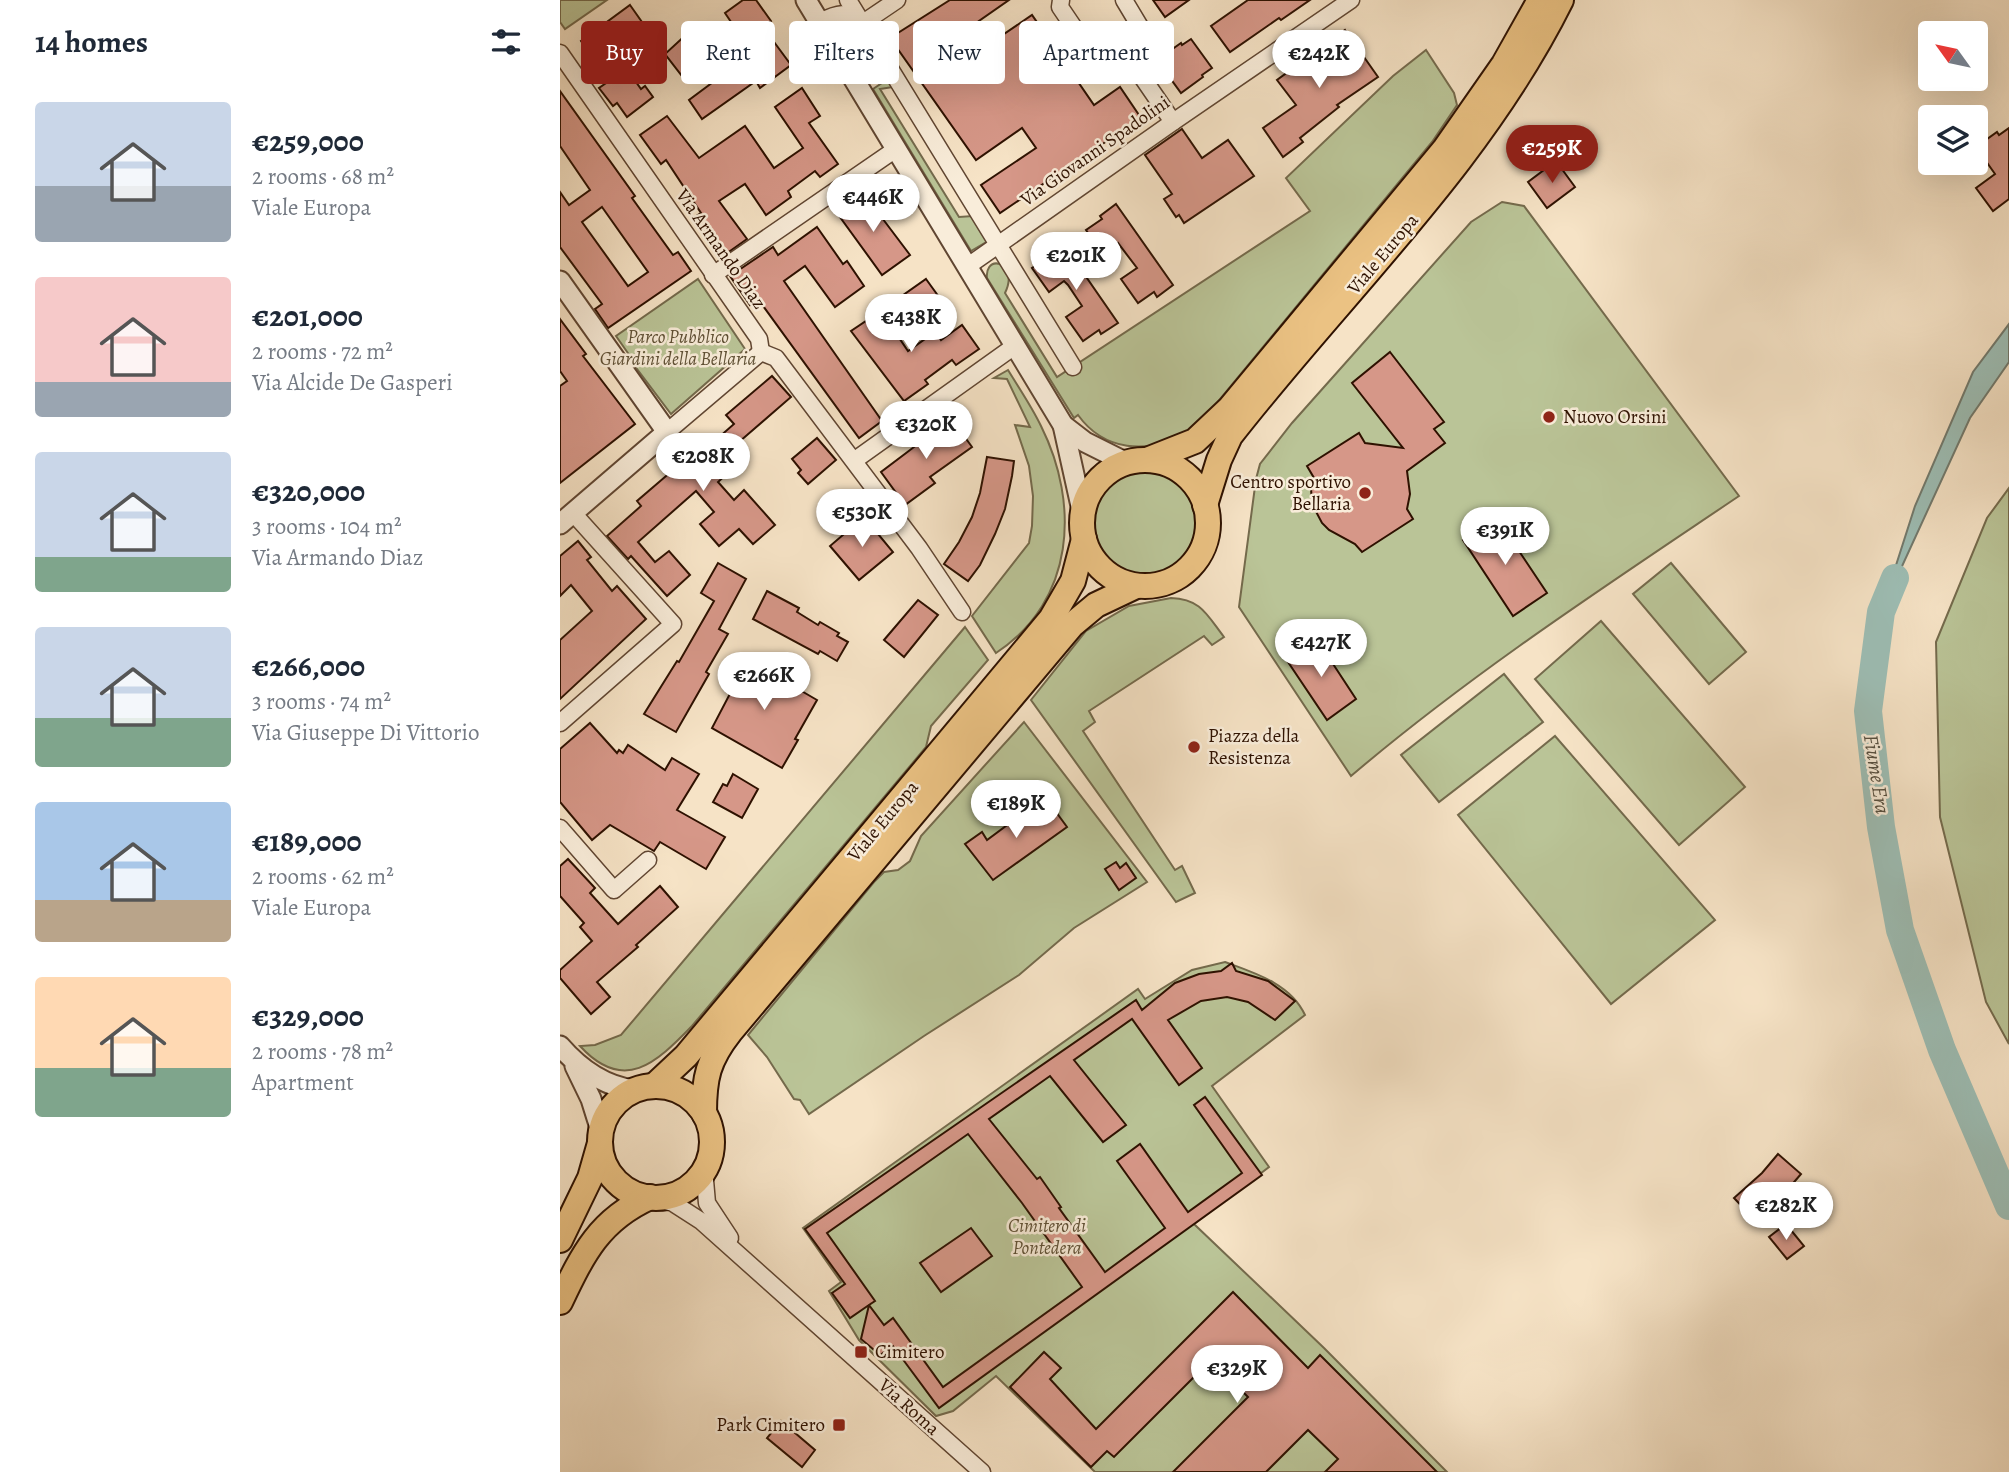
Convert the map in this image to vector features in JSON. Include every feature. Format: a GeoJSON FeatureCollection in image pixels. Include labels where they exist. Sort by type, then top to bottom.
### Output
{"type":"FeatureCollection","features":[{"type":"Feature","properties":{"kind":"main road","name":"Viale Europa"},"geometry":{"type":"LineString","coordinates":[[560,1240],[590,1178],[604,1120],[614,1104],[644,1088],[679,1063],[1051,619],[1073,581],[1088,498],[1097,482],[1111,471],[1195,441],[1230,408],[1444,150],[1504,64],[1540,0]]}},
{"type":"Feature","properties":{"kind":"main road","name":"Viale Europa"},"geometry":{"type":"LineString","coordinates":[[704,1169],[712,1144],[704,1113],[705,1080],[709,1066],[724,1040],[1073,625],[1096,605],[1136,586],[1170,581],[1195,561],[1207,533],[1205,505],[1219,460],[1230,436],[1467,152],[1522,71],[1561,0]]}},
{"type":"Feature","properties":{"kind":"main road"},"geometry":{"type":"LineString","coordinates":[[1137,462],[1162,463],[1183,473],[1194,483],[1205,505]]}},
{"type":"Feature","properties":{"kind":"main road"},"geometry":{"type":"LineString","coordinates":[[1084,527],[1088,551],[1103,570],[1113,578],[1136,586]]}},
{"type":"Feature","properties":{"kind":"main road"},"geometry":{"type":"LineString","coordinates":[[644,1088],[665,1087],[684,1094],[704,1113]]}},
{"type":"Feature","properties":{"kind":"main road"},"geometry":{"type":"LineString","coordinates":[[600,1137],[604,1164],[614,1179],[628,1190],[653,1197]]}},
{"type":"Feature","properties":{"kind":"main road"},"geometry":{"type":"LineString","coordinates":[[560,1302],[576,1269],[602,1230],[622,1212],[653,1197],[681,1191],[698,1178],[704,1169]]}},
{"type":"Feature","properties":{"kind":"street"},"geometry":{"type":"LineString","coordinates":[[806,0],[819,21]]}},
{"type":"Feature","properties":{"kind":"street"},"geometry":{"type":"LineString","coordinates":[[848,0],[862,21]]}},
{"type":"Feature","properties":{"kind":"street"},"geometry":{"type":"LineString","coordinates":[[866,21],[897,0]]}},
{"type":"Feature","properties":{"kind":"street"},"geometry":{"type":"LineString","coordinates":[[1061,0],[1060,7],[1070,21]]}},
{"type":"Feature","properties":{"kind":"street"},"geometry":{"type":"LineString","coordinates":[[1124,0],[1137,21]]}},
{"type":"Feature","properties":{"kind":"street","name":"Via Giovanni Spadolini"},"geometry":{"type":"LineString","coordinates":[[968,266],[1351,0]]}},
{"type":"Feature","properties":{"kind":"street"},"geometry":{"type":"LineString","coordinates":[[822,21],[845,13],[859,21]]}},
{"type":"Feature","properties":{"kind":"street","name":"Via Armando Diaz"},"geometry":{"type":"LineString","coordinates":[[560,53],[759,339],[761,352],[776,358],[855,460],[962,612]]}},
{"type":"Feature","properties":{"kind":"street"},"geometry":{"type":"LineString","coordinates":[[899,82],[1073,367]]}},
{"type":"Feature","properties":{"kind":"street"},"geometry":{"type":"LineString","coordinates":[[857,84],[1063,425],[1084,527]]}},
{"type":"Feature","properties":{"kind":"street"},"geometry":{"type":"LineString","coordinates":[[1147,84],[1173,122]]}},
{"type":"Feature","properties":{"kind":"street"},"geometry":{"type":"LineString","coordinates":[[713,275],[896,149]]}},
{"type":"Feature","properties":{"kind":"street"},"geometry":{"type":"LineString","coordinates":[[560,281],[667,432]]}},
{"type":"Feature","properties":{"kind":"street"},"geometry":{"type":"LineString","coordinates":[[855,460],[1016,345]]}},
{"type":"Feature","properties":{"kind":"street"},"geometry":{"type":"LineString","coordinates":[[560,723],[673,624],[567,519],[761,352]]}},
{"type":"Feature","properties":{"kind":"street"},"geometry":{"type":"LineString","coordinates":[[1063,425],[1085,442],[1137,462]]}},
{"type":"Feature","properties":{"kind":"street"},"geometry":{"type":"LineString","coordinates":[[560,828],[614,890],[648,860]]}},
{"type":"Feature","properties":{"kind":"street"},"geometry":{"type":"LineString","coordinates":[[564,1051],[589,1073],[606,1083],[644,1088]]}},
{"type":"Feature","properties":{"kind":"street"},"geometry":{"type":"LineString","coordinates":[[564,1051],[591,1099],[600,1137]]}},
{"type":"Feature","properties":{"kind":"street","name":"Via Roma"},"geometry":{"type":"LineString","coordinates":[[704,1169],[709,1207],[743,1257]]}},
{"type":"Feature","properties":{"kind":"street","name":"Via Roma"},"geometry":{"type":"LineString","coordinates":[[653,1197],[673,1203],[690,1213],[743,1257],[982,1472]]}},
{"type":"Feature","properties":{"kind":"green space"},"geometry":{"type":"Polygon","coordinates":[[[560,0],[607,0],[565,29],[560,22],[560,0]]]}},
{"type":"Feature","properties":{"kind":"green space"},"geometry":{"type":"Polygon","coordinates":[[[1426,50],[1454,93],[1457,105],[1432,142],[1207,415],[1188,431],[1171,440],[1141,446],[1113,442],[1100,436],[1078,415],[1074,418],[987,278],[989,267],[1000,264],[1006,271],[1009,281],[1005,293],[1057,377],[1310,211],[1286,178],[1393,76],[1426,50]]]}},
{"type":"Feature","properties":{"kind":"green space"},"geometry":{"type":"Polygon","coordinates":[[[880,84],[891,84],[893,87],[880,89],[959,217],[973,216],[988,241],[971,251],[873,89],[880,84]]]}},
{"type":"Feature","properties":{"kind":"green space"},"geometry":{"type":"Polygon","coordinates":[[[1502,202],[1524,206],[1739,496],[1492,666],[1351,776],[1239,607],[1256,479],[1260,464],[1292,423],[1471,222],[1502,202]]]}},
{"type":"Feature","properties":{"kind":"green space","name":"Parco Pubblico Giardini della Bellaria"},"geometry":{"type":"Polygon","coordinates":[[[698,279],[745,349],[671,414],[628,357],[630,356],[616,336],[698,279]]]}},
{"type":"Feature","properties":{"kind":"green space"},"geometry":{"type":"Polygon","coordinates":[[[1008,370],[1037,419],[1054,456],[1062,487],[1065,518],[1063,549],[1055,579],[1042,607],[1022,632],[996,653],[972,616],[1029,543],[1032,526],[1033,496],[1029,466],[1015,425],[1030,427],[1007,379],[994,378],[1008,370]]]}},
{"type":"Feature","properties":{"kind":"green space"},"geometry":{"type":"Polygon","coordinates":[[[1144,470],[1164,474],[1181,486],[1193,503],[1197,523],[1193,543],[1181,560],[1164,572],[1144,576],[1124,572],[1107,560],[1095,543],[1091,523],[1095,503],[1107,486],[1124,474],[1144,470]]]}},
{"type":"Feature","properties":{"kind":"green space"},"geometry":{"type":"Polygon","coordinates":[[[2009,488],[2009,1044],[1986,1002],[1940,817],[1936,642],[1987,518],[2009,488]]]}},
{"type":"Feature","properties":{"kind":"green space"},"geometry":{"type":"Polygon","coordinates":[[[1671,563],[1746,652],[1709,684],[1633,594],[1671,563]]]}},
{"type":"Feature","properties":{"kind":"green space"},"geometry":{"type":"Polygon","coordinates":[[[1171,598],[1190,601],[1196,605],[1208,615],[1224,637],[1212,645],[1204,636],[1089,711],[1095,722],[1083,731],[1175,870],[1182,866],[1195,893],[1176,902],[1031,700],[1086,631],[1129,606],[1171,598]]]}},
{"type":"Feature","properties":{"kind":"green space"},"geometry":{"type":"Polygon","coordinates":[[[1601,621],[1745,787],[1679,845],[1535,679],[1601,621]]]}},
{"type":"Feature","properties":{"kind":"green space"},"geometry":{"type":"Polygon","coordinates":[[[965,627],[988,660],[931,726],[926,747],[692,1026],[652,1061],[625,1071],[611,1068],[596,1060],[580,1046],[595,1045],[621,1035],[965,627]]]}},
{"type":"Feature","properties":{"kind":"green space"},"geometry":{"type":"Polygon","coordinates":[[[1504,674],[1543,722],[1439,802],[1401,755],[1504,674]]]}},
{"type":"Feature","properties":{"kind":"green space"},"geometry":{"type":"Polygon","coordinates":[[[1024,722],[1147,882],[1074,928],[1019,975],[809,1114],[800,1100],[794,1099],[767,1057],[748,1035],[874,882],[884,872],[898,870],[910,861],[921,836],[1024,722]]]}},
{"type":"Feature","properties":{"kind":"green space"},"geometry":{"type":"Polygon","coordinates":[[[1555,736],[1715,920],[1611,1004],[1458,815],[1555,736]]]}},
{"type":"Feature","properties":{"kind":"green space","name":"Cimitero di Pontedera"},"geometry":{"type":"Polygon","coordinates":[[[1225,962],[1271,981],[1291,995],[1305,1015],[1212,1086],[1269,1167],[1194,1224],[1324,1348],[1447,1472],[1095,1472],[996,1376],[953,1411],[936,1416],[859,1340],[829,1291],[841,1282],[803,1228],[1138,989],[1145,999],[1192,970],[1225,962]]]}},
{"type":"Feature","properties":{"kind":"water"},"geometry":{"type":"Polygon","coordinates":[[[2009,324],[2009,362],[1970,418],[1881,612],[1915,506],[1973,372],[2009,324]]]}},
{"type":"Feature","properties":{"kind":"building"},"geometry":{"type":"Polygon","coordinates":[[[743,0],[756,0],[771,21],[730,21],[725,13],[743,0]]]}},
{"type":"Feature","properties":{"kind":"building"},"geometry":{"type":"Polygon","coordinates":[[[950,0],[1009,0],[979,21],[917,21],[950,0]]]}},
{"type":"Feature","properties":{"kind":"building"},"geometry":{"type":"Polygon","coordinates":[[[1153,0],[1189,0],[1165,17],[1153,0]]]}},
{"type":"Feature","properties":{"kind":"building"},"geometry":{"type":"Polygon","coordinates":[[[1248,0],[1310,0],[1230,52],[1211,26],[1248,0]]]}},
{"type":"Feature","properties":{"kind":"building"},"geometry":{"type":"Polygon","coordinates":[[[630,5],[641,21],[608,21],[630,5]]]}},
{"type":"Feature","properties":{"kind":"building"},"geometry":{"type":"Polygon","coordinates":[[[1032,15],[1036,21],[1023,21],[1032,15]]]}},
{"type":"Feature","properties":{"kind":"building"},"geometry":{"type":"Polygon","coordinates":[[[913,23],[913,71],[899,51],[899,32],[913,23]]]}},
{"type":"Feature","properties":{"kind":"building"},"geometry":{"type":"Polygon","coordinates":[[[1019,24],[1019,84],[1080,84],[1094,105],[1120,87],[1141,118],[1000,213],[981,185],[1036,148],[1022,128],[976,160],[922,84],[1005,84],[1005,33],[1019,24]]]}},
{"type":"Feature","properties":{"kind":"building"},"geometry":{"type":"Polygon","coordinates":[[[1345,30],[1378,77],[1337,105],[1339,107],[1300,138],[1303,142],[1283,157],[1263,128],[1296,105],[1277,80],[1345,30]]]}},
{"type":"Feature","properties":{"kind":"building"},"geometry":{"type":"Polygon","coordinates":[[[681,39],[681,75],[667,57],[667,52],[681,39]]]}},
{"type":"Feature","properties":{"kind":"building"},"geometry":{"type":"Polygon","coordinates":[[[1191,39],[1212,68],[1181,93],[1174,83],[1174,48],[1181,43],[1182,45],[1191,39]]]}},
{"type":"Feature","properties":{"kind":"building"},"geometry":{"type":"Polygon","coordinates":[[[775,43],[789,62],[789,66],[775,77],[775,43]]]}},
{"type":"Feature","properties":{"kind":"building"},"geometry":{"type":"Polygon","coordinates":[[[605,84],[637,84],[641,89],[645,86],[653,97],[627,117],[617,103],[613,106],[599,88],[605,84]]]}},
{"type":"Feature","properties":{"kind":"building"},"geometry":{"type":"Polygon","coordinates":[[[710,84],[752,84],[702,119],[689,100],[710,84]]]}},
{"type":"Feature","properties":{"kind":"building"},"geometry":{"type":"Polygon","coordinates":[[[802,88],[820,116],[809,123],[838,164],[820,177],[815,171],[788,191],[791,197],[766,215],[745,184],[719,201],[747,239],[723,256],[696,216],[701,213],[666,160],[661,164],[640,135],[667,116],[699,158],[745,126],[774,168],[803,148],[775,107],[802,88]]]}},
{"type":"Feature","properties":{"kind":"building"},"geometry":{"type":"Polygon","coordinates":[[[560,91],[635,196],[632,198],[673,255],[678,252],[691,271],[608,328],[595,309],[602,304],[560,247],[560,192],[569,205],[590,190],[560,146],[560,91]],[[602,207],[582,222],[628,286],[648,272],[602,207]]]}},
{"type":"Feature","properties":{"kind":"building"},"geometry":{"type":"Polygon","coordinates":[[[2009,128],[2009,199],[1993,211],[1976,188],[1995,174],[1988,164],[1988,138],[1997,132],[1999,135],[2009,128]]]}},
{"type":"Feature","properties":{"kind":"building"},"geometry":{"type":"Polygon","coordinates":[[[1182,129],[1202,158],[1228,140],[1254,176],[1184,223],[1179,215],[1176,217],[1164,199],[1172,194],[1145,155],[1182,129]]]}},
{"type":"Feature","properties":{"kind":"building"},"geometry":{"type":"Polygon","coordinates":[[[1556,161],[1575,187],[1547,208],[1528,182],[1556,161]]]}},
{"type":"Feature","properties":{"kind":"building"},"geometry":{"type":"Polygon","coordinates":[[[864,194],[910,255],[882,275],[837,213],[864,194]]]}},
{"type":"Feature","properties":{"kind":"building"},"geometry":{"type":"Polygon","coordinates":[[[1116,204],[1173,285],[1157,297],[1154,292],[1138,303],[1121,279],[1137,268],[1118,243],[1103,254],[1086,230],[1102,219],[1100,216],[1116,204]]]}},
{"type":"Feature","properties":{"kind":"building"},"geometry":{"type":"Polygon","coordinates":[[[817,227],[843,264],[847,261],[864,286],[835,307],[805,266],[784,281],[882,421],[859,438],[758,299],[750,305],[730,276],[773,247],[778,255],[817,227]]]}},
{"type":"Feature","properties":{"kind":"building"},"geometry":{"type":"Polygon","coordinates":[[[1062,242],[1118,323],[1101,334],[1099,330],[1083,341],[1066,317],[1082,306],[1068,285],[1064,281],[1049,292],[1032,268],[1048,257],[1046,253],[1062,242]]]}},
{"type":"Feature","properties":{"kind":"building"},"geometry":{"type":"Polygon","coordinates":[[[926,279],[944,304],[918,323],[899,298],[926,279]]]}},
{"type":"Feature","properties":{"kind":"building"},"geometry":{"type":"Polygon","coordinates":[[[881,311],[908,351],[935,332],[941,340],[962,325],[979,349],[956,365],[952,360],[925,380],[928,384],[904,401],[851,331],[881,311]]]}},
{"type":"Feature","properties":{"kind":"building"},"geometry":{"type":"Polygon","coordinates":[[[560,319],[586,354],[583,356],[635,424],[560,483],[560,386],[567,381],[560,371],[560,319]]]}},
{"type":"Feature","properties":{"kind":"building"},"geometry":{"type":"Polygon","coordinates":[[[1390,352],[1444,422],[1434,429],[1445,443],[1407,471],[1410,494],[1407,509],[1413,519],[1362,552],[1355,544],[1329,530],[1322,523],[1312,504],[1311,488],[1314,478],[1307,466],[1359,433],[1365,443],[1403,448],[1352,383],[1390,352]]]}},
{"type":"Feature","properties":{"kind":"building"},"geometry":{"type":"Polygon","coordinates":[[[772,376],[791,397],[732,448],[742,460],[718,482],[734,500],[744,490],[775,525],[753,544],[739,529],[719,546],[700,524],[714,512],[696,491],[638,542],[655,562],[669,551],[690,575],[667,596],[631,556],[628,559],[607,536],[641,506],[637,501],[680,464],[684,468],[734,424],[726,415],[772,376]]]}},
{"type":"Feature","properties":{"kind":"building"},"geometry":{"type":"Polygon","coordinates":[[[951,418],[972,447],[930,477],[935,483],[905,505],[881,472],[951,418]]]}},
{"type":"Feature","properties":{"kind":"building"},"geometry":{"type":"Polygon","coordinates":[[[817,438],[836,460],[808,484],[798,473],[801,470],[792,459],[817,438]]]}},
{"type":"Feature","properties":{"kind":"building"},"geometry":{"type":"Polygon","coordinates":[[[987,457],[1014,461],[1012,476],[1005,509],[995,534],[980,565],[968,581],[944,564],[972,517],[987,457]]]}},
{"type":"Feature","properties":{"kind":"building"},"geometry":{"type":"Polygon","coordinates":[[[864,517],[893,552],[859,580],[830,546],[864,517]]]}},
{"type":"Feature","properties":{"kind":"building"},"geometry":{"type":"Polygon","coordinates":[[[1497,518],[1547,593],[1513,616],[1463,540],[1497,518]]]}},
{"type":"Feature","properties":{"kind":"building"},"geometry":{"type":"Polygon","coordinates":[[[578,541],[591,557],[587,560],[612,591],[617,586],[646,619],[560,699],[560,640],[592,611],[571,585],[560,596],[560,556],[578,541]]]}},
{"type":"Feature","properties":{"kind":"building"},"geometry":{"type":"Polygon","coordinates":[[[718,563],[746,579],[719,629],[728,634],[676,732],[644,714],[677,661],[679,662],[714,601],[701,593],[718,563]]]}},
{"type":"Feature","properties":{"kind":"building"},"geometry":{"type":"Polygon","coordinates":[[[767,591],[799,608],[797,612],[818,625],[820,622],[839,633],[837,636],[848,642],[837,661],[820,651],[818,654],[753,619],[767,591]]]}},
{"type":"Feature","properties":{"kind":"building"},"geometry":{"type":"Polygon","coordinates":[[[918,600],[938,615],[904,657],[884,640],[918,600]]]}},
{"type":"Feature","properties":{"kind":"building"},"geometry":{"type":"Polygon","coordinates":[[[1316,638],[1356,699],[1327,720],[1286,659],[1316,638]]]}},
{"type":"Feature","properties":{"kind":"building"},"geometry":{"type":"Polygon","coordinates":[[[748,655],[777,671],[774,675],[817,700],[782,768],[712,728],[733,688],[729,686],[748,655]]]}},
{"type":"Feature","properties":{"kind":"building"},"geometry":{"type":"Polygon","coordinates":[[[590,723],[617,753],[619,750],[623,753],[628,745],[665,770],[672,758],[699,774],[677,810],[725,837],[706,869],[660,842],[654,851],[610,825],[592,840],[560,802],[560,749],[590,723]]]}},
{"type":"Feature","properties":{"kind":"building"},"geometry":{"type":"Polygon","coordinates":[[[733,774],[758,789],[742,818],[713,802],[723,784],[727,786],[733,774]]]}},
{"type":"Feature","properties":{"kind":"building"},"geometry":{"type":"Polygon","coordinates":[[[1048,801],[1067,827],[993,880],[965,844],[982,832],[987,840],[1026,811],[1029,815],[1048,801]]]}},
{"type":"Feature","properties":{"kind":"building"},"geometry":{"type":"Polygon","coordinates":[[[568,859],[595,888],[590,893],[618,924],[660,886],[678,907],[636,945],[638,947],[597,982],[610,997],[591,1014],[560,978],[560,970],[592,941],[580,927],[584,923],[560,896],[560,866],[568,859]]]}},
{"type":"Feature","properties":{"kind":"building"},"geometry":{"type":"Polygon","coordinates":[[[1116,862],[1120,868],[1126,863],[1136,878],[1119,890],[1105,869],[1116,862]]]}},
{"type":"Feature","properties":{"kind":"building"},"geometry":{"type":"Polygon","coordinates":[[[1232,963],[1236,971],[1268,981],[1295,1001],[1275,1020],[1248,1002],[1227,997],[1201,1001],[1168,1020],[1202,1068],[1179,1085],[1132,1019],[1074,1060],[1126,1125],[1103,1142],[1050,1076],[989,1119],[1037,1179],[1040,1177],[1105,1272],[1165,1228],[1117,1161],[1140,1144],[1188,1212],[1242,1173],[1194,1105],[1205,1097],[1262,1175],[939,1408],[893,1346],[880,1355],[861,1339],[869,1305],[850,1318],[832,1293],[845,1284],[805,1229],[1136,1000],[1142,1010],[1175,983],[1199,974],[1221,971],[1232,963]],[[968,1134],[827,1233],[875,1301],[869,1305],[884,1325],[893,1318],[943,1387],[1082,1287],[968,1134]]]}},
{"type":"Feature","properties":{"kind":"building"},"geometry":{"type":"Polygon","coordinates":[[[1778,1154],[1801,1174],[1783,1195],[1778,1191],[1752,1217],[1734,1198],[1762,1173],[1778,1154]]]}},
{"type":"Feature","properties":{"kind":"building"},"geometry":{"type":"Polygon","coordinates":[[[1786,1224],[1804,1246],[1787,1259],[1769,1237],[1786,1224]]]}},
{"type":"Feature","properties":{"kind":"building"},"geometry":{"type":"Polygon","coordinates":[[[971,1228],[992,1256],[941,1292],[920,1263],[971,1228]]]}},
{"type":"Feature","properties":{"kind":"building"},"geometry":{"type":"Polygon","coordinates":[[[1233,1292],[1308,1368],[1320,1355],[1437,1472],[1325,1472],[1338,1459],[1308,1430],[1266,1472],[1173,1472],[1248,1397],[1211,1360],[1114,1457],[1107,1451],[1091,1467],[1010,1387],[1044,1352],[1061,1368],[1050,1379],[1096,1429],[1233,1292]]]}},
{"type":"Feature","properties":{"kind":"building"},"geometry":{"type":"Polygon","coordinates":[[[781,1421],[815,1450],[802,1467],[767,1438],[781,1421]]]}},
{"type":"Feature","properties":{"kind":"waterway","name":"Fiume Era"},"geometry":{"type":"LineString","coordinates":[[1895,578],[1881,612],[1868,711],[1881,827],[1900,930],[1942,1050],[2009,1206]]}},
{"type":"Feature","properties":{"kind":"place","name":"Nuovo Orsini"},"geometry":{"type":"Point","coordinates":[1549,417]}},
{"type":"Feature","properties":{"kind":"place","name":"Centro sportivo Bellaria"},"geometry":{"type":"Point","coordinates":[1365,493]}},
{"type":"Feature","properties":{"kind":"place","name":"Piazza della Resistenza"},"geometry":{"type":"Point","coordinates":[1194,747]}},
{"type":"Feature","properties":{"kind":"place","name":"Cimitero"},"geometry":{"type":"Point","coordinates":[861,1352]}},
{"type":"Feature","properties":{"kind":"place","name":"Park Cimitero"},"geometry":{"type":"Point","coordinates":[839,1425]}}]}
